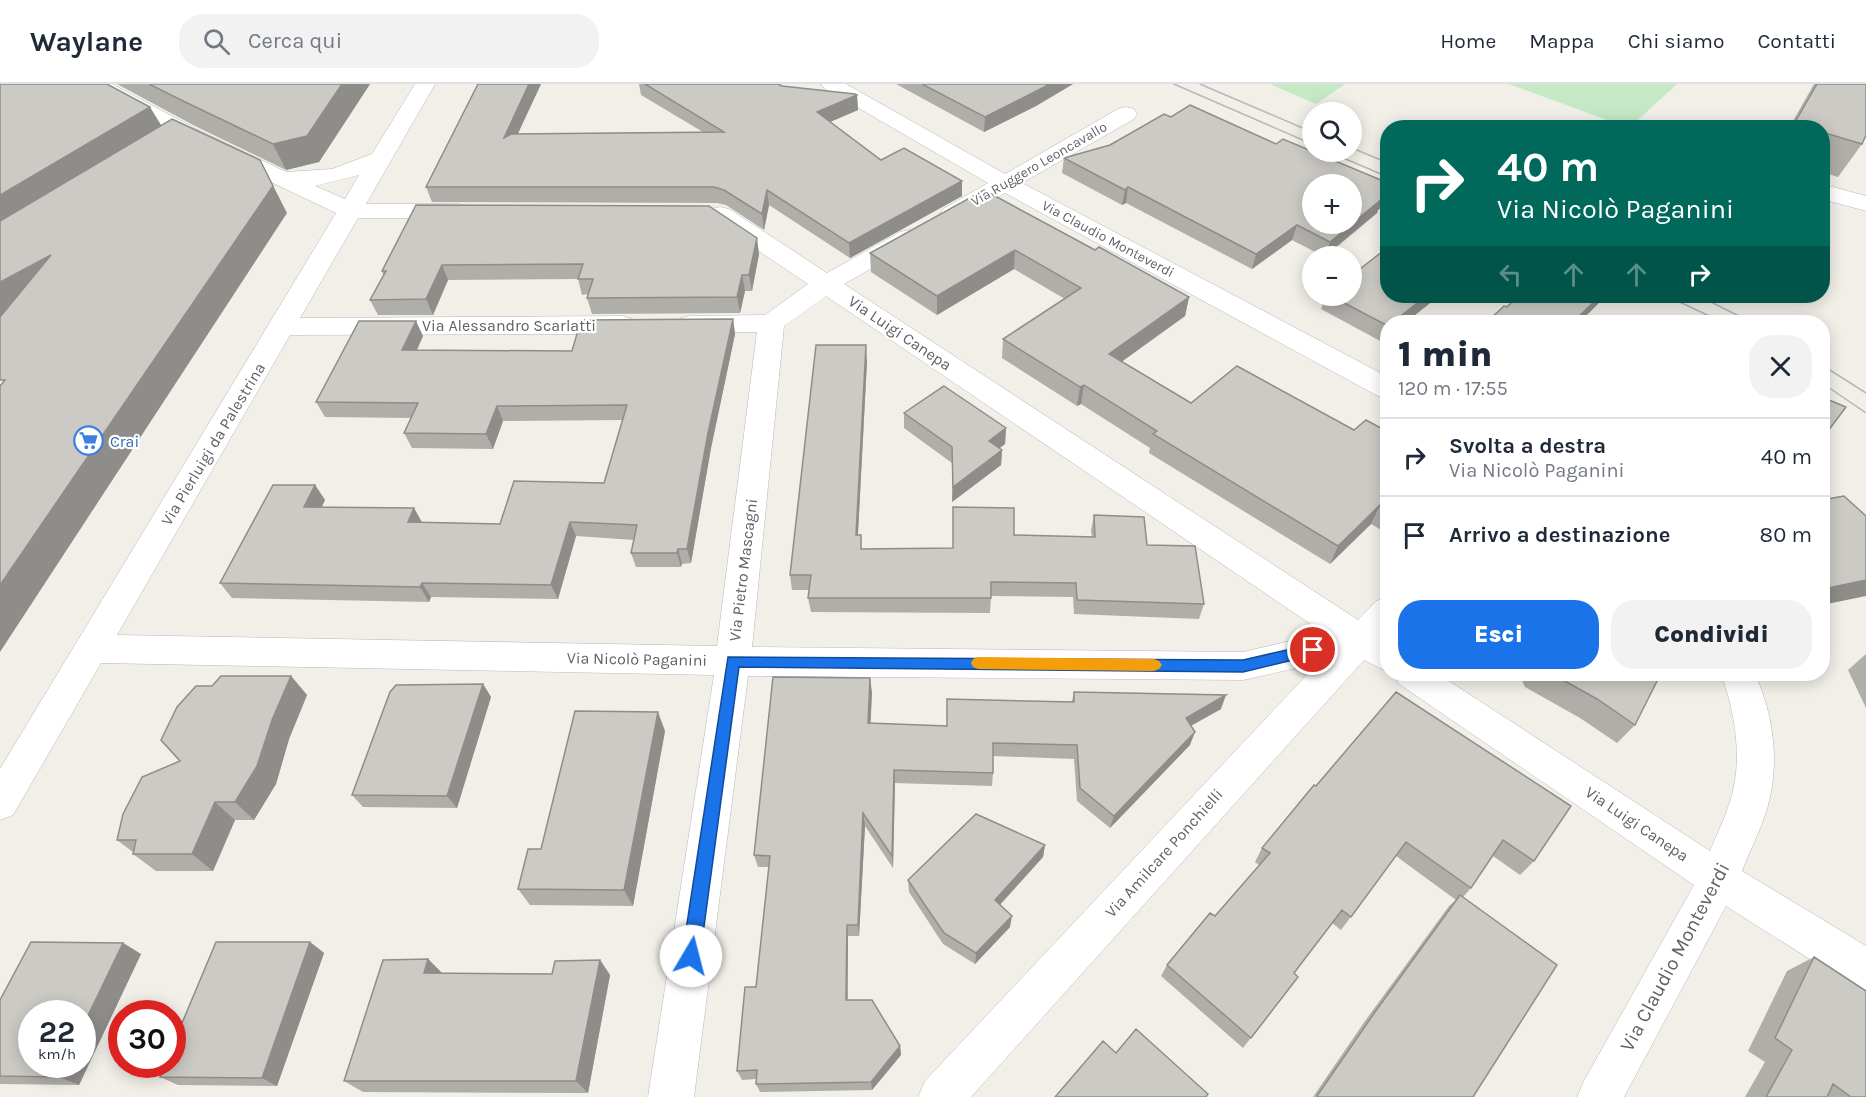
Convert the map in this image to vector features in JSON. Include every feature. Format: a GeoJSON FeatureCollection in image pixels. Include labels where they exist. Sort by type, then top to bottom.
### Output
{"type":"FeatureCollection","features":[{"type":"Feature","properties":{"kind":"street"},"geometry":{"type":"LineString","coordinates":[[96,84],[186,133],[350,211],[483,211]]}},
{"type":"Feature","properties":{"kind":"street","name":"Via Pierluigi da Palestrina"},"geometry":{"type":"LineString","coordinates":[[0,803],[425,84]]}},
{"type":"Feature","properties":{"kind":"street","name":"Via Claudio Monteverdi"},"geometry":{"type":"LineString","coordinates":[[831,84],[1006,184],[1380,385]]}},
{"type":"Feature","properties":{"kind":"street","name":"Via Ruggero Leoncavallo"},"geometry":{"type":"LineString","coordinates":[[826,284],[1126,114]]}},
{"type":"Feature","properties":{"kind":"street"},"geometry":{"type":"LineString","coordinates":[[163,147],[186,133]]}},
{"type":"Feature","properties":{"kind":"street"},"geometry":{"type":"LineString","coordinates":[[279,177],[309,180],[334,177],[380,159]]}},
{"type":"Feature","properties":{"kind":"street"},"geometry":{"type":"LineString","coordinates":[[1830,193],[1866,204]]}},
{"type":"Feature","properties":{"kind":"street","name":"Via Luigi Canepa"},"geometry":{"type":"LineString","coordinates":[[694,212],[717,212],[1374,649]]}},
{"type":"Feature","properties":{"kind":"street"},"geometry":{"type":"LineString","coordinates":[[771,323],[826,284]]}},
{"type":"Feature","properties":{"kind":"street","name":"Via Alessandro Scarlatti"},"geometry":{"type":"LineString","coordinates":[[283,327],[771,323]]}},
{"type":"Feature","properties":{"kind":"street","name":"Via Pietro Mascagni"},"geometry":{"type":"LineString","coordinates":[[671,1097],[733,661],[771,323]]}},
{"type":"Feature","properties":{"kind":"street","name":"Via Amilcare Ponchielli"},"geometry":{"type":"LineString","coordinates":[[941,1097],[1374,649],[1380,632]]}},
{"type":"Feature","properties":{"kind":"street","name":"Via Nicolò Paganini"},"geometry":{"type":"LineString","coordinates":[[92,649],[733,661],[1243,666],[1374,649]]}},
{"type":"Feature","properties":{"kind":"street","name":"Via Luigi Canepa"},"geometry":{"type":"LineString","coordinates":[[1422,681],[1719,879],[1866,970]]}},
{"type":"Feature","properties":{"kind":"street","name":"Via Claudio Monteverdi"},"geometry":{"type":"LineString","coordinates":[[1600,1097],[1719,879],[1751,797],[1756,741],[1741,681]]}},
{"type":"Feature","properties":{"kind":"green space"},"geometry":{"type":"Polygon","coordinates":[[[1270,84],[1345,84],[1319,102],[1311,102],[1270,84]]]}},
{"type":"Feature","properties":{"kind":"green space"},"geometry":{"type":"Polygon","coordinates":[[[1509,84],[1677,84],[1638,120],[1607,120],[1509,84]]]}},
{"type":"Feature","properties":{"kind":"building"},"geometry":{"type":"Polygon","coordinates":[[[0,84],[107,84],[150,107],[0,195],[0,84]]]}},
{"type":"Feature","properties":{"kind":"building"},"geometry":{"type":"Polygon","coordinates":[[[149,84],[342,84],[307,136],[273,144],[149,84]]]}},
{"type":"Feature","properties":{"kind":"building"},"geometry":{"type":"Polygon","coordinates":[[[478,84],[529,84],[504,138],[511,134],[724,132],[645,84],[778,84],[855,94],[857,95],[817,112],[881,160],[904,148],[962,181],[849,243],[767,190],[762,214],[724,190],[714,187],[426,187],[478,84]]]}},
{"type":"Feature","properties":{"kind":"building"},"geometry":{"type":"Polygon","coordinates":[[[922,84],[1050,84],[985,117],[922,84]]]}},
{"type":"Feature","properties":{"kind":"building"},"geometry":{"type":"Polygon","coordinates":[[[1817,84],[1866,84],[1866,135],[1862,144],[1830,134],[1830,120],[1796,120],[1817,84]]]}},
{"type":"Feature","properties":{"kind":"building"},"geometry":{"type":"Polygon","coordinates":[[[1190,105],[1276,144],[1283,139],[1302,147],[1302,162],[1338,162],[1380,180],[1380,201],[1362,216],[1362,174],[1302,174],[1302,228],[1297,225],[1256,254],[1128,187],[1125,190],[1064,158],[1110,145],[1164,114],[1171,117],[1190,105]]]}},
{"type":"Feature","properties":{"kind":"building"},"geometry":{"type":"Polygon","coordinates":[[[172,119],[260,160],[273,186],[0,585],[0,386],[5,380],[0,380],[0,317],[51,255],[0,282],[0,221],[172,119]]]}},
{"type":"Feature","properties":{"kind":"building"},"geometry":{"type":"Polygon","coordinates":[[[984,190],[1095,250],[1099,247],[1189,297],[1109,354],[1191,403],[1237,366],[1354,430],[1366,420],[1380,428],[1380,505],[1338,546],[1153,434],[1157,431],[1084,385],[1080,387],[1003,339],[1081,288],[1015,250],[937,296],[870,253],[984,190]]]}},
{"type":"Feature","properties":{"kind":"building"},"geometry":{"type":"Polygon","coordinates":[[[416,205],[709,206],[757,238],[749,275],[742,275],[737,297],[587,298],[593,279],[578,279],[583,264],[442,265],[426,299],[370,300],[386,271],[382,271],[416,205]]]}},
{"type":"Feature","properties":{"kind":"building"},"geometry":{"type":"Polygon","coordinates":[[[1314,234],[1340,234],[1330,242],[1314,234]]]}},
{"type":"Feature","properties":{"kind":"building"},"geometry":{"type":"Polygon","coordinates":[[[1380,253],[1380,303],[1417,303],[1402,315],[1380,315],[1380,322],[1350,306],[1362,306],[1362,267],[1380,253]]]}},
{"type":"Feature","properties":{"kind":"building"},"geometry":{"type":"Polygon","coordinates":[[[1511,303],[1593,303],[1580,315],[1494,315],[1504,306],[1507,307],[1511,303]]]}},
{"type":"Feature","properties":{"kind":"building"},"geometry":{"type":"Polygon","coordinates":[[[733,319],[708,433],[687,549],[678,549],[677,553],[631,553],[637,525],[570,522],[551,585],[422,583],[420,587],[220,583],[273,485],[315,485],[304,507],[414,508],[408,522],[500,524],[514,481],[604,483],[627,405],[497,406],[486,434],[404,433],[418,403],[316,402],[359,321],[416,321],[402,350],[572,351],[581,320],[733,319]]]}},
{"type":"Feature","properties":{"kind":"building"},"geometry":{"type":"Polygon","coordinates":[[[816,345],[866,345],[856,535],[861,535],[861,549],[953,548],[953,507],[1014,508],[1014,535],[1095,537],[1094,515],[1144,517],[1147,545],[1195,546],[1204,604],[1077,600],[1076,583],[991,582],[991,598],[808,598],[811,575],[790,575],[816,345]]]}},
{"type":"Feature","properties":{"kind":"building"},"geometry":{"type":"Polygon","coordinates":[[[944,386],[1006,428],[989,441],[1002,450],[953,487],[952,447],[904,413],[944,386]]]}},
{"type":"Feature","properties":{"kind":"building"},"geometry":{"type":"Polygon","coordinates":[[[1830,400],[1846,407],[1830,428],[1830,400]]]}},
{"type":"Feature","properties":{"kind":"building"},"geometry":{"type":"Polygon","coordinates":[[[1844,496],[1866,516],[1866,580],[1830,588],[1830,499],[1844,496]]]}},
{"type":"Feature","properties":{"kind":"building"},"geometry":{"type":"Polygon","coordinates":[[[221,676],[291,676],[272,720],[257,766],[235,802],[215,802],[192,854],[133,854],[136,840],[117,840],[123,814],[142,777],[180,761],[161,740],[177,707],[196,686],[212,686],[221,676]]]}},
{"type":"Feature","properties":{"kind":"building"},"geometry":{"type":"Polygon","coordinates":[[[773,677],[870,678],[868,723],[947,726],[947,699],[1074,702],[1074,692],[1226,695],[1186,718],[1195,732],[1114,816],[1080,788],[1077,745],[993,743],[993,773],[894,770],[892,856],[863,813],[858,925],[847,925],[846,1000],[872,1000],[900,1046],[871,1082],[756,1084],[757,1070],[737,1071],[745,987],[756,987],[770,856],[754,855],[773,677]]]}},
{"type":"Feature","properties":{"kind":"building"},"geometry":{"type":"Polygon","coordinates":[[[1565,681],[1657,681],[1635,725],[1597,699],[1565,681]]]}},
{"type":"Feature","properties":{"kind":"building"},"geometry":{"type":"Polygon","coordinates":[[[483,684],[447,796],[352,795],[390,692],[396,685],[483,684]]]}},
{"type":"Feature","properties":{"kind":"building"},"geometry":{"type":"Polygon","coordinates":[[[1396,692],[1571,806],[1534,861],[1503,840],[1471,888],[1406,842],[1351,917],[1342,910],[1294,973],[1298,977],[1251,1038],[1167,965],[1210,913],[1215,916],[1270,853],[1262,848],[1396,692]]]}},
{"type":"Feature","properties":{"kind":"building"},"geometry":{"type":"Polygon","coordinates":[[[575,711],[658,712],[624,890],[518,889],[528,849],[541,849],[575,711]]]}},
{"type":"Feature","properties":{"kind":"building"},"geometry":{"type":"Polygon","coordinates":[[[976,814],[1045,845],[995,900],[1012,916],[976,953],[944,933],[908,880],[976,814]]]}},
{"type":"Feature","properties":{"kind":"building"},"geometry":{"type":"Polygon","coordinates":[[[1460,895],[1557,965],[1473,1097],[1317,1096],[1375,1012],[1460,895]]]}},
{"type":"Feature","properties":{"kind":"building"},"geometry":{"type":"Polygon","coordinates":[[[31,942],[123,943],[96,1000],[18,1000],[18,1076],[0,1076],[0,1000],[31,942]]]}},
{"type":"Feature","properties":{"kind":"building"},"geometry":{"type":"Polygon","coordinates":[[[216,942],[310,942],[262,1078],[186,1077],[186,1014],[216,942]]]}},
{"type":"Feature","properties":{"kind":"building"},"geometry":{"type":"Polygon","coordinates":[[[1814,957],[1866,991],[1866,1097],[1851,1097],[1833,1084],[1827,1097],[1766,1097],[1792,1050],[1775,1038],[1814,957]]]}},
{"type":"Feature","properties":{"kind":"building"},"geometry":{"type":"Polygon","coordinates":[[[428,959],[424,973],[552,974],[555,961],[600,960],[576,1081],[344,1081],[383,960],[428,959]]]}},
{"type":"Feature","properties":{"kind":"building"},"geometry":{"type":"Polygon","coordinates":[[[1136,1029],[1208,1094],[1206,1097],[1055,1097],[1103,1041],[1116,1053],[1136,1029]]]}},
{"type":"Feature","properties":{"kind":"tram line"},"geometry":{"type":"LineString","coordinates":[[1174,84],[1302,140]]}},
{"type":"Feature","properties":{"kind":"tram line"},"geometry":{"type":"LineString","coordinates":[[1200,84],[1302,128]]}},
{"type":"Feature","properties":{"kind":"tram line"},"geometry":{"type":"LineString","coordinates":[[1362,152],[1380,160]]}},
{"type":"Feature","properties":{"kind":"tram line"},"geometry":{"type":"LineString","coordinates":[[1353,162],[1380,174]]}},
{"type":"Feature","properties":{"kind":"tram line"},"geometry":{"type":"LineString","coordinates":[[1682,303],[1707,315]]}},
{"type":"Feature","properties":{"kind":"tram line"},"geometry":{"type":"LineString","coordinates":[[1713,303],[1737,315]]}},
{"type":"Feature","properties":{"kind":"tram line"},"geometry":{"type":"LineString","coordinates":[[1830,370],[1866,393]]}},
{"type":"Feature","properties":{"kind":"tram line"},"geometry":{"type":"LineString","coordinates":[[1830,388],[1866,413]]}},
{"type":"Feature","properties":{"kind":"slow traffic"},"geometry":{"type":"LineString","coordinates":[[978,663],[1154,665]]}},
{"type":"Feature","properties":{"kind":"place","name":"Crai"},"geometry":{"type":"Point","coordinates":[89,441]}},
{"type":"Feature","properties":{"kind":"route"},"geometry":{"type":"LineString","coordinates":[[691,956],[733,661],[1243,666],[1313,650]]}}]}
